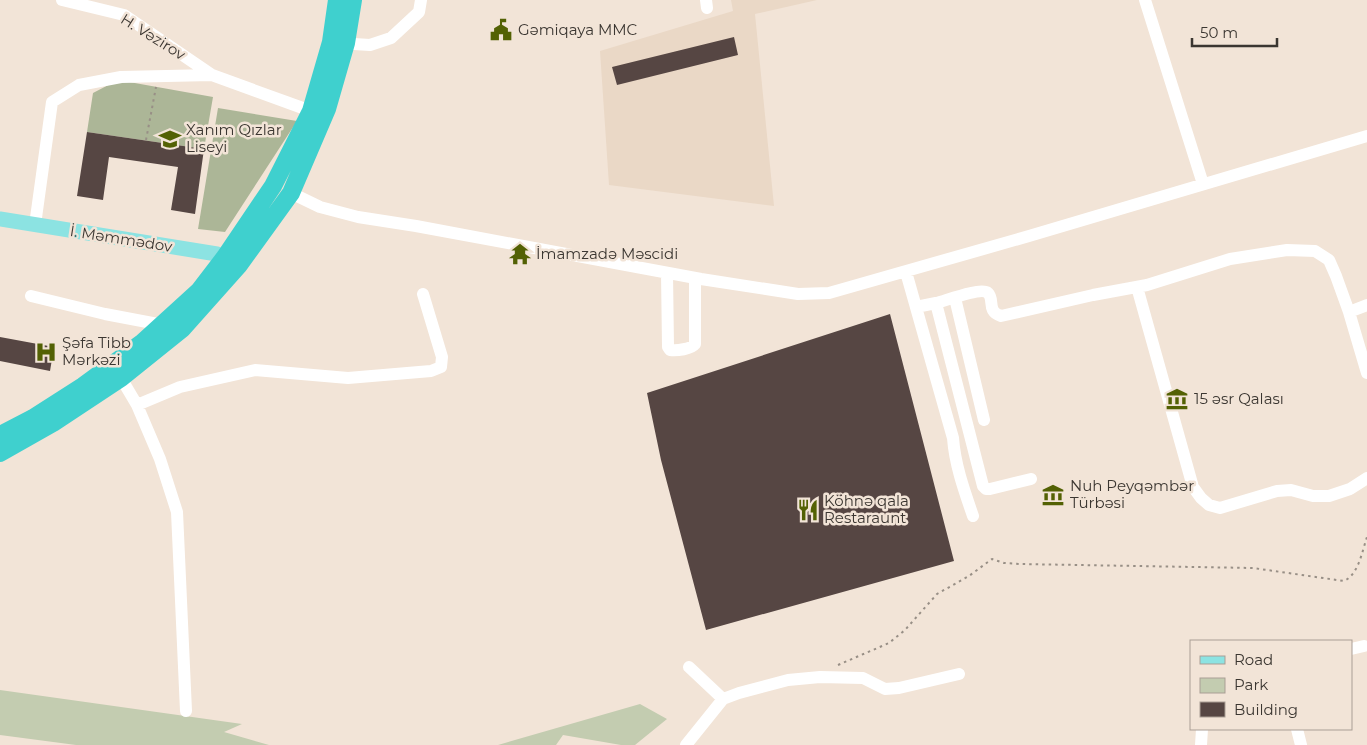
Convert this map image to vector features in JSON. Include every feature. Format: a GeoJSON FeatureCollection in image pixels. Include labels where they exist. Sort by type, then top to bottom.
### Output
{"type":"FeatureCollection","features":[{"type":"Feature","properties":{"kind":"highway"},"geometry":{"type":"LineString","coordinates":[[0,453],[53,423],[122,378],[182,329],[232,261],[291,193],[328,109],[338,43],[336,0]]}},
{"type":"Feature","properties":{"kind":"highway"},"geometry":{"type":"LineString","coordinates":[[0,435],[33,418],[83,386],[143,342],[232,261],[311,111],[353,0]]}},
{"type":"Feature","properties":{"kind":"main road","name":"İ. Məmmədov"},"geometry":{"type":"LineString","coordinates":[[0,219],[217,254],[232,261]]}},
{"type":"Feature","properties":{"kind":"street","name":"H. Vəzirov"},"geometry":{"type":"LineString","coordinates":[[62,0],[124,15],[212,75]]}},
{"type":"Feature","properties":{"kind":"street"},"geometry":{"type":"LineString","coordinates":[[338,43],[370,45],[391,38],[419,12],[421,0]]}},
{"type":"Feature","properties":{"kind":"street"},"geometry":{"type":"LineString","coordinates":[[1145,0],[1203,184]]}},
{"type":"Feature","properties":{"kind":"street"},"geometry":{"type":"LineString","coordinates":[[35,225],[52,102],[79,85],[121,77],[212,75],[311,111]]}},
{"type":"Feature","properties":{"kind":"street"},"geometry":{"type":"LineString","coordinates":[[291,193],[320,206],[366,219],[416,226],[695,278],[798,294],[829,293],[1367,136]]}},
{"type":"Feature","properties":{"kind":"street"},"geometry":{"type":"LineString","coordinates":[[916,307],[981,291],[989,294],[992,310],[1001,316],[1138,287],[1230,259],[1288,250],[1315,251],[1329,260],[1349,312],[1367,374]]}},
{"type":"Feature","properties":{"kind":"street"},"geometry":{"type":"LineString","coordinates":[[906,272],[953,438],[954,456],[972,516]]}},
{"type":"Feature","properties":{"kind":"street"},"geometry":{"type":"LineString","coordinates":[[667,273],[668,347],[670,350],[693,347],[696,344],[695,278]]}},
{"type":"Feature","properties":{"kind":"street"},"geometry":{"type":"LineString","coordinates":[[1138,287],[1193,487],[1209,505],[1220,508],[1268,494],[1291,490],[1313,496],[1329,496],[1350,489],[1367,478]]}},
{"type":"Feature","properties":{"kind":"street"},"geometry":{"type":"LineString","coordinates":[[137,406],[180,387],[255,370],[348,378],[431,370],[441,367],[442,356],[424,294]]}},
{"type":"Feature","properties":{"kind":"street"},"geometry":{"type":"LineString","coordinates":[[31,296],[105,314],[163,325]]}},
{"type":"Feature","properties":{"kind":"street"},"geometry":{"type":"LineString","coordinates":[[955,298],[984,420]]}},
{"type":"Feature","properties":{"kind":"street"},"geometry":{"type":"LineString","coordinates":[[936,303],[983,486],[990,489],[1031,480]]}},
{"type":"Feature","properties":{"kind":"street"},"geometry":{"type":"LineString","coordinates":[[1349,312],[1367,305]]}},
{"type":"Feature","properties":{"kind":"street"},"geometry":{"type":"LineString","coordinates":[[122,378],[137,406],[160,459],[177,512],[186,711]]}},
{"type":"Feature","properties":{"kind":"street"},"geometry":{"type":"LineString","coordinates":[[1352,649],[1364,646]]}},
{"type":"Feature","properties":{"kind":"street"},"geometry":{"type":"LineString","coordinates":[[689,667],[723,699]]}},
{"type":"Feature","properties":{"kind":"street"},"geometry":{"type":"LineString","coordinates":[[686,745],[723,699],[788,680],[820,677],[863,678],[885,689],[959,674]]}},
{"type":"Feature","properties":{"kind":"street"},"geometry":{"type":"LineString","coordinates":[[1201,745],[1202,730]]}},
{"type":"Feature","properties":{"kind":"street"},"geometry":{"type":"LineString","coordinates":[[1297,730],[1301,745]]}},
{"type":"Feature","properties":{"kind":"path"},"geometry":{"type":"LineString","coordinates":[[146,140],[156,87]]}},
{"type":"Feature","properties":{"kind":"path"},"geometry":{"type":"LineString","coordinates":[[851,659],[889,644],[937,594],[969,576],[992,559],[1004,563],[1020,564],[1254,568],[1344,580],[1356,570],[1367,537]]}},
{"type":"Feature","properties":{"kind":"shaded area"},"geometry":{"type":"Polygon","coordinates":[[[731,0],[817,0],[755,14],[774,206],[609,185],[600,51],[733,11],[731,0]]]}},
{"type":"Feature","properties":{"kind":"green space"},"geometry":{"type":"Polygon","coordinates":[[[118,80],[213,97],[204,149],[87,132],[93,93],[118,80]]]}},
{"type":"Feature","properties":{"kind":"green space"},"geometry":{"type":"Polygon","coordinates":[[[218,108],[297,121],[225,232],[198,229],[218,108]]]}},
{"type":"Feature","properties":{"kind":"green space"},"geometry":{"type":"Polygon","coordinates":[[[0,690],[242,724],[224,732],[269,745],[76,745],[0,735],[0,690]]]}},
{"type":"Feature","properties":{"kind":"green space"},"geometry":{"type":"Polygon","coordinates":[[[640,704],[667,719],[635,745],[621,745],[563,735],[556,745],[498,745],[640,704]]]}},
{"type":"Feature","properties":{"kind":"building"},"geometry":{"type":"Polygon","coordinates":[[[734,37],[738,55],[617,85],[612,67],[734,37]]]}},
{"type":"Feature","properties":{"kind":"building"},"geometry":{"type":"Polygon","coordinates":[[[87,132],[204,149],[195,214],[171,210],[178,167],[109,157],[103,200],[77,196],[87,132]]]}},
{"type":"Feature","properties":{"kind":"building","name":"Köhnə qala Restaraunt"},"geometry":{"type":"Polygon","coordinates":[[[890,314],[954,561],[706,630],[661,460],[647,393],[890,314]]]}},
{"type":"Feature","properties":{"kind":"building","name":"Şəfa Tibb Mərkəzi"},"geometry":{"type":"Polygon","coordinates":[[[0,337],[54,347],[50,371],[0,361],[0,337]]]}},
{"type":"Feature","properties":{"kind":"place","name":"Gəmiqaya MMC"},"geometry":{"type":"Point","coordinates":[501,30]}},
{"type":"Feature","properties":{"kind":"place","name":"Xanım Qızlar Liseyi"},"geometry":{"type":"Point","coordinates":[170,139]}},
{"type":"Feature","properties":{"kind":"place","name":"İmamzadə Məscidi"},"geometry":{"type":"Point","coordinates":[520,254]}},
{"type":"Feature","properties":{"kind":"place","name":"Şəfa Tibb Mərkəzi"},"geometry":{"type":"Point","coordinates":[46,352]}},
{"type":"Feature","properties":{"kind":"place","name":"15 əsr Qalası"},"geometry":{"type":"Point","coordinates":[1177,399]}},
{"type":"Feature","properties":{"kind":"place","name":"Nuh Peyqəmbər Türbəsi"},"geometry":{"type":"Point","coordinates":[1053,495]}},
{"type":"Feature","properties":{"kind":"place","name":"Köhnə qala Restaraunt"},"geometry":{"type":"Point","coordinates":[808,510]}}]}
